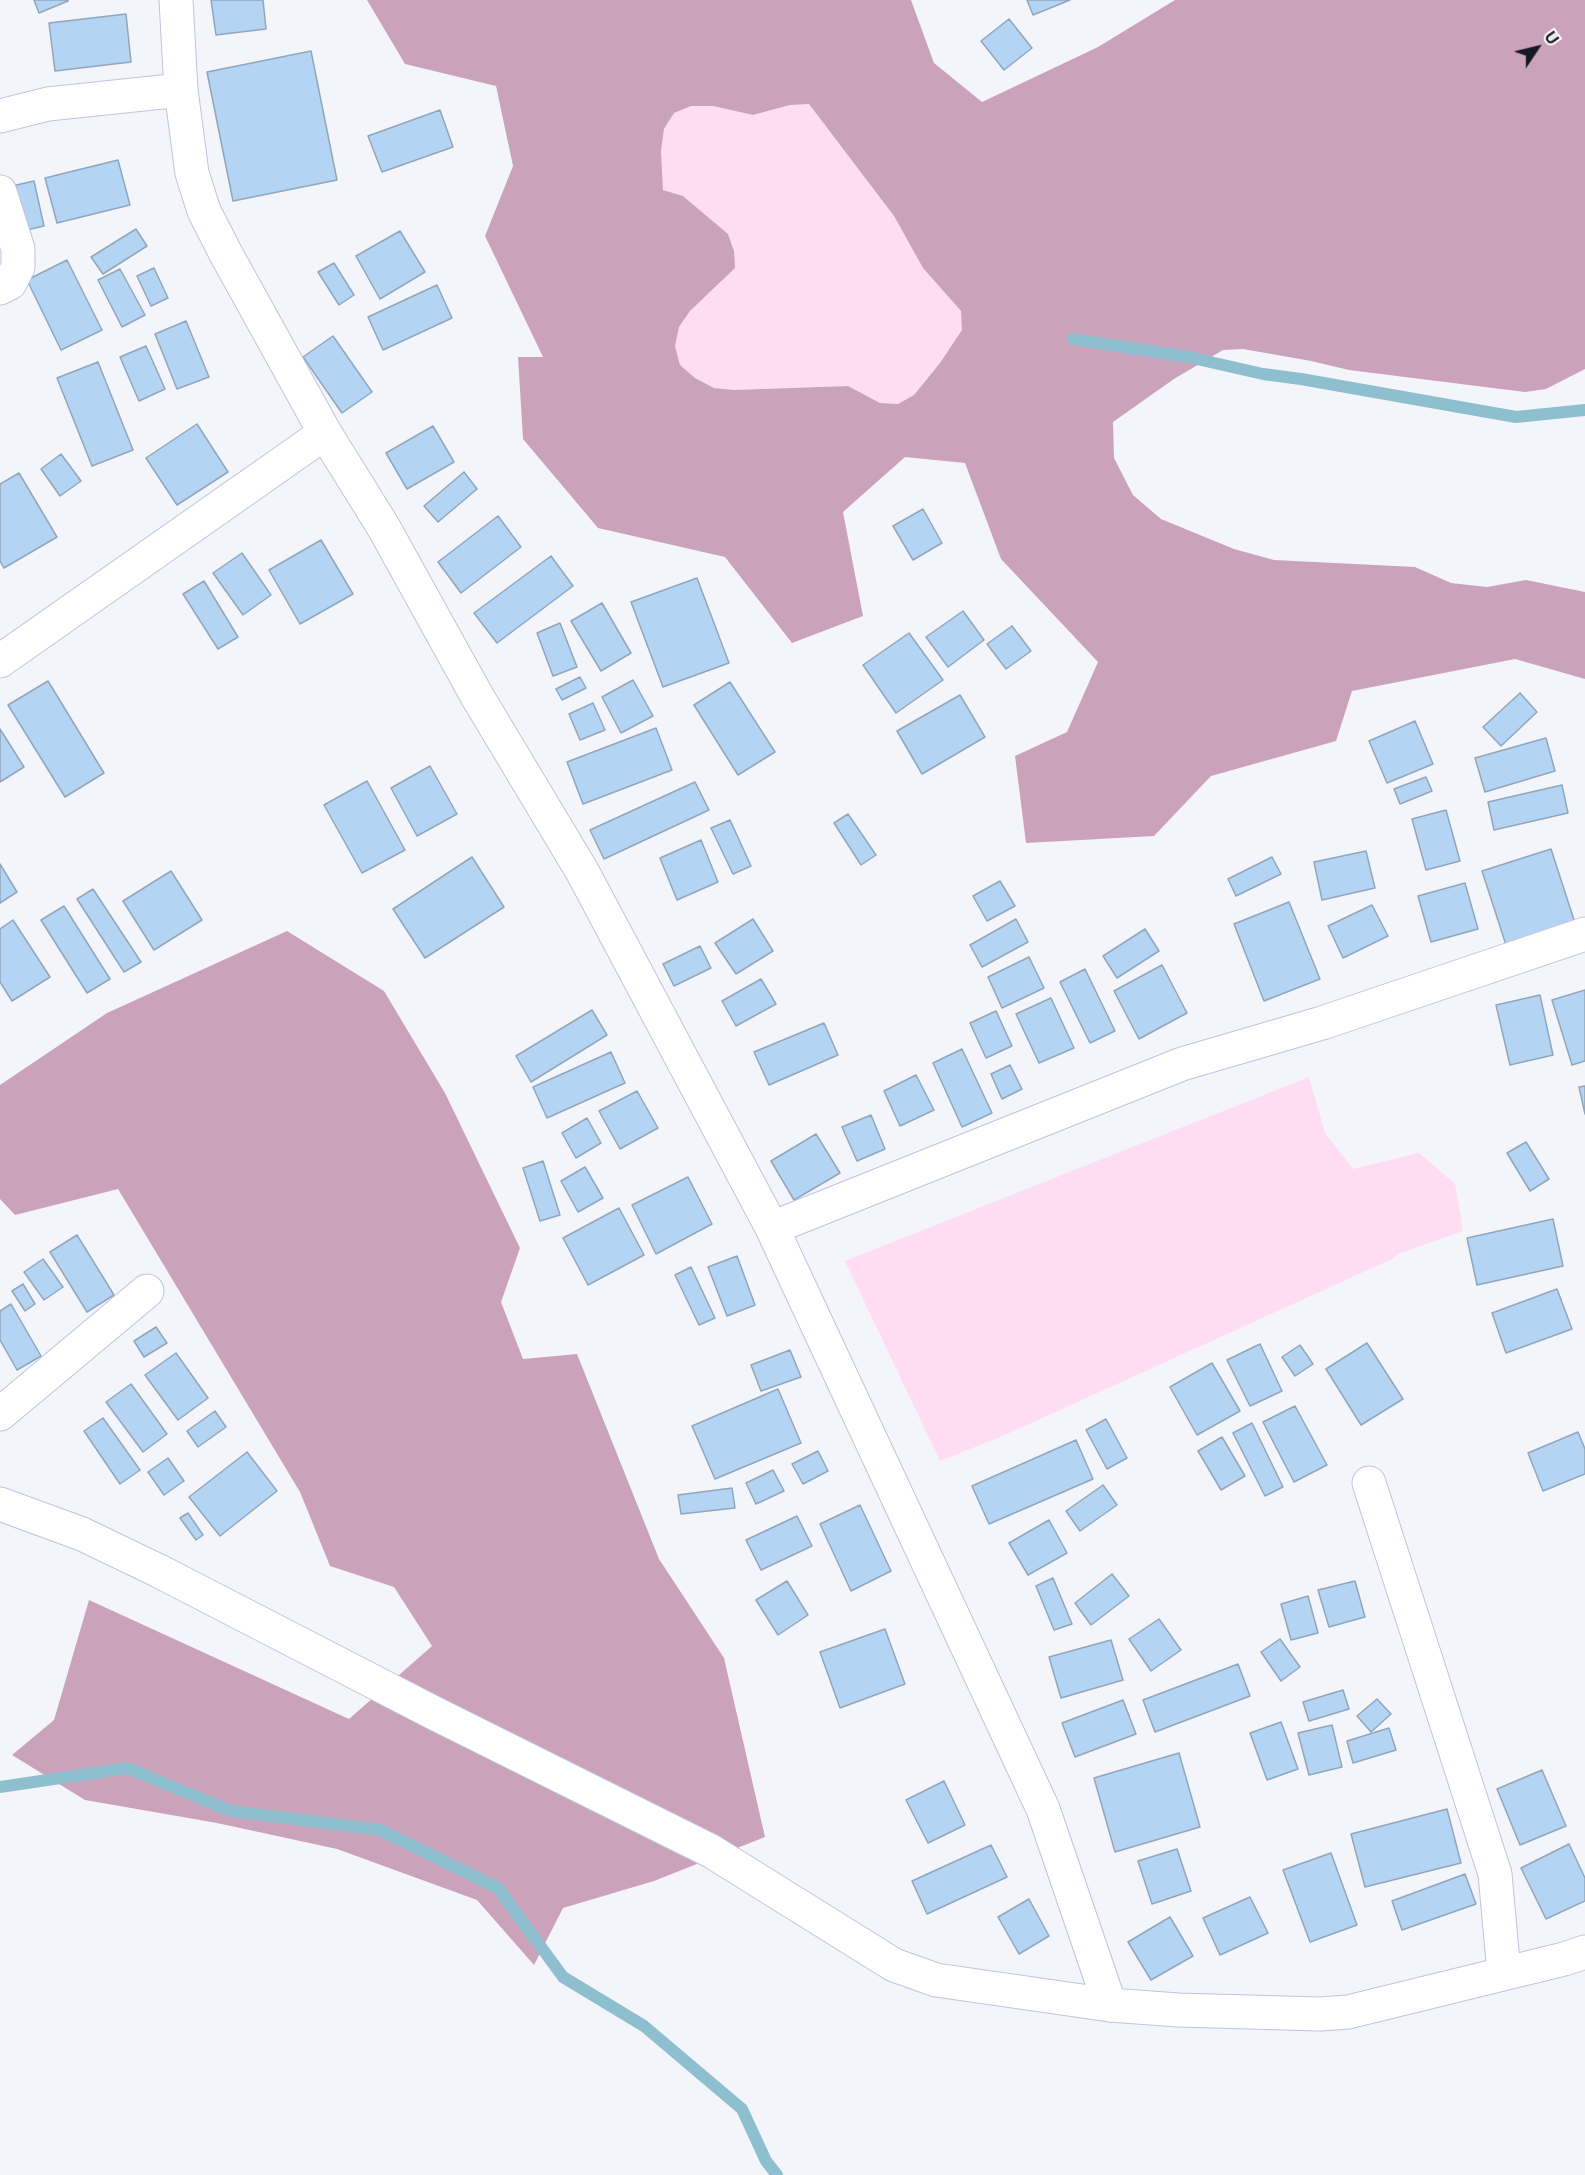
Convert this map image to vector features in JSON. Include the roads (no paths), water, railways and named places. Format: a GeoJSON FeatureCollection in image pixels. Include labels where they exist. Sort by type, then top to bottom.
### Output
{"type":"FeatureCollection","features":[{"type":"Feature","properties":{"kind":"street"},"geometry":{"type":"LineString","coordinates":[[176,0],[182,90],[192,173],[204,211],[325,433],[384,528],[477,696],[582,871],[772,1228],[1043,1809],[1110,2005]]}},
{"type":"Feature","properties":{"kind":"street"},"geometry":{"type":"LineString","coordinates":[[0,116],[48,104],[182,90]]}},
{"type":"Feature","properties":{"kind":"street"},"geometry":{"type":"LineString","coordinates":[[0,192],[18,249],[18,267],[10,283],[0,288]]}},
{"type":"Feature","properties":{"kind":"street"},"geometry":{"type":"LineString","coordinates":[[0,661],[325,433]]}},
{"type":"Feature","properties":{"kind":"street"},"geometry":{"type":"LineString","coordinates":[[772,1228],[1182,1064],[1322,1023],[1585,934]]}},
{"type":"Feature","properties":{"kind":"street"},"geometry":{"type":"LineString","coordinates":[[0,1414],[147,1291]]}},
{"type":"Feature","properties":{"kind":"street"},"geometry":{"type":"LineString","coordinates":[[1369,1483],[1495,1874],[1504,1973]]}},
{"type":"Feature","properties":{"kind":"street"},"geometry":{"type":"LineString","coordinates":[[0,1504],[82,1534],[159,1570],[445,1718],[711,1851],[894,1965],[936,1980],[1110,2005],[1178,2010],[1320,2014],[1348,2012],[1504,1973],[1578,1960]]}},
{"type":"Feature","properties":{"kind":"waterway"},"geometry":{"type":"LineString","coordinates":[[1073,339],[1188,357],[1263,374],[1516,417],[1585,410]]}},
{"type":"Feature","properties":{"kind":"waterway"},"geometry":{"type":"LineString","coordinates":[[0,1787],[127,1768],[231,1811],[380,1830],[498,1888],[563,1977],[644,2026],[742,2109],[766,2161],[777,2175]]}}]}
